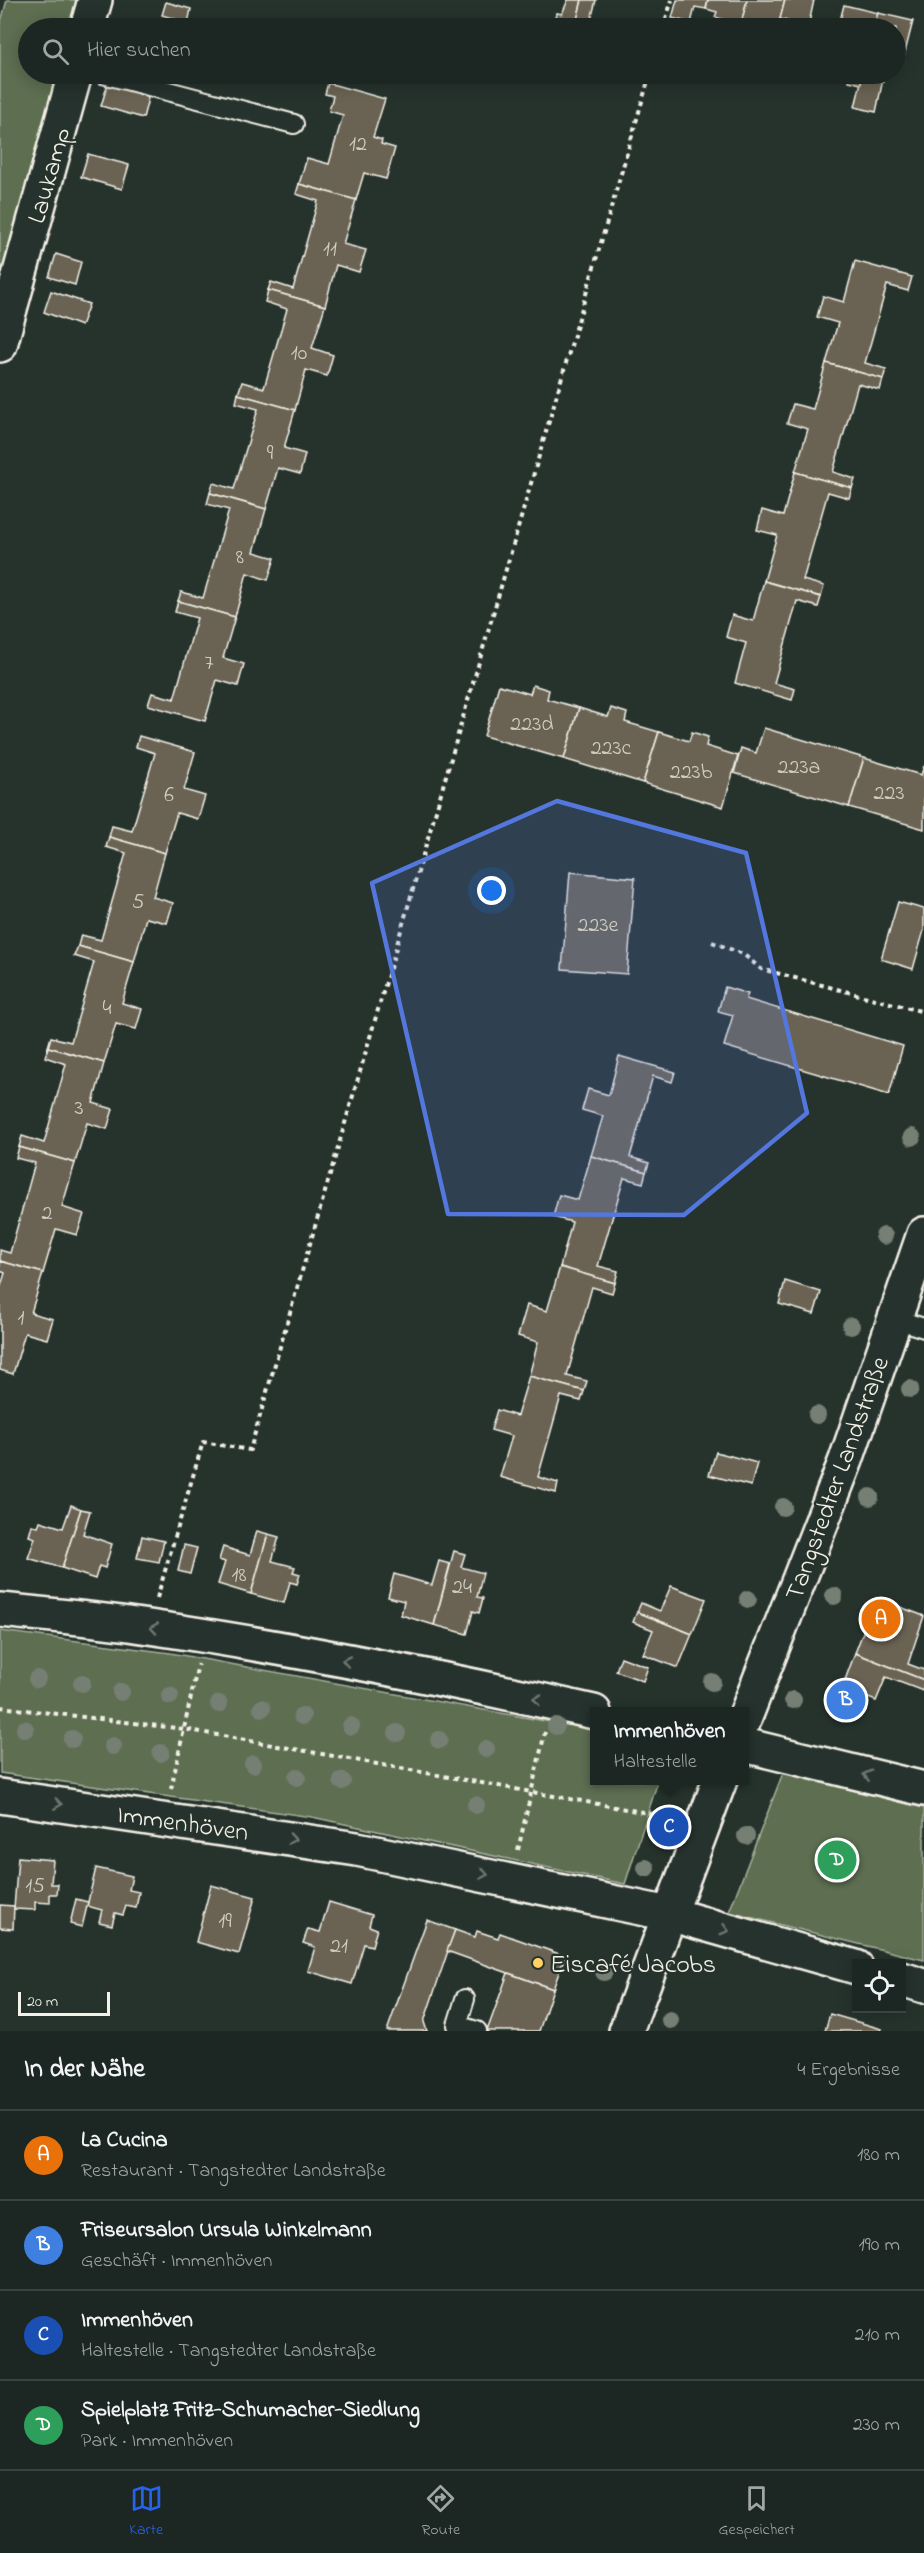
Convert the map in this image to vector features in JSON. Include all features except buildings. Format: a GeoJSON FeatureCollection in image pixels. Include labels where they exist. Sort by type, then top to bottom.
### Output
{"type":"FeatureCollection","features":[{"type":"Feature","properties":{"kind":"street"},"geometry":{"type":"LineString","coordinates":[[90,18],[95,0]]}},
{"type":"Feature","properties":{"kind":"street","name":"Laukamp"},"geometry":{"type":"LineString","coordinates":[[0,345],[72,84]]}},
{"type":"Feature","properties":{"kind":"street","name":"Tangstedter Landstraße"},"geometry":{"type":"LineString","coordinates":[[749,1707],[846,1460],[909,1324],[924,1234]]}},
{"type":"Feature","properties":{"kind":"street"},"geometry":{"type":"LineString","coordinates":[[0,1610],[149,1627],[314,1655],[590,1711]]}},
{"type":"Feature","properties":{"kind":"street"},"geometry":{"type":"LineString","coordinates":[[749,1746],[924,1789]]}},
{"type":"Feature","properties":{"kind":"street"},"geometry":{"type":"LineString","coordinates":[[626,2031],[718,1785]]}},
{"type":"Feature","properties":{"kind":"street","name":"Immenhöven"},"geometry":{"type":"LineString","coordinates":[[0,1796],[357,1849],[669,1914],[852,1965]]}},
{"type":"Feature","properties":{"kind":"street"},"geometry":{"type":"LineString","coordinates":[[906,1980],[924,1986]]}},
{"type":"Feature","properties":{"kind":"lane"},"geometry":{"type":"LineString","coordinates":[[141,84],[294,124]]}},
{"type":"Feature","properties":{"kind":"lane"},"geometry":{"type":"LineString","coordinates":[[465,1999],[457,2025],[477,2031]]}},
{"type":"Feature","properties":{"kind":"path"},"geometry":{"type":"LineString","coordinates":[[666,18],[672,0]]}},
{"type":"Feature","properties":{"kind":"path"},"geometry":{"type":"LineString","coordinates":[[149,1627],[203,1442],[250,1450],[647,84]]}},
{"type":"Feature","properties":{"kind":"path"},"geometry":{"type":"LineString","coordinates":[[712,942],[743,954],[761,969],[924,1012]]}},
{"type":"Feature","properties":{"kind":"path"},"geometry":{"type":"LineString","coordinates":[[165,1819],[203,1637]]}},
{"type":"Feature","properties":{"kind":"path"},"geometry":{"type":"LineString","coordinates":[[512,1880],[552,1702]]}},
{"type":"Feature","properties":{"kind":"path"},"geometry":{"type":"LineString","coordinates":[[0,1707],[184,1728],[653,1814],[690,1860]]}},
{"type":"Feature","properties":{"kind":"highlighted area"},"geometry":{"type":"Polygon","coordinates":[[[557,801],[746,853],[807,1113],[684,1215],[448,1214],[372,883],[557,801]]]}},
{"type":"Feature","properties":{"kind":"green space"},"geometry":{"type":"Polygon","coordinates":[[[7,0],[80,0],[75,18],[18,18],[18,84],[57,84],[0,292],[0,25],[7,0]]]}},
{"type":"Feature","properties":{"kind":"green space"},"geometry":{"type":"Polygon","coordinates":[[[0,1631],[170,1653],[590,1729],[590,1785],[657,1785],[625,1884],[312,1817],[0,1773],[0,1631]]]}},
{"type":"Feature","properties":{"kind":"green space"},"geometry":{"type":"Polygon","coordinates":[[[783,1773],[924,1808],[924,1960],[729,1912],[783,1773]]]}},
{"type":"Feature","properties":{"kind":"place","name":"La Cucina"},"geometry":{"type":"Point","coordinates":[881,1619]}},
{"type":"Feature","properties":{"kind":"place","name":"Friseursalon Ursula Winkelmann"},"geometry":{"type":"Point","coordinates":[846,1700]}},
{"type":"Feature","properties":{"kind":"place","name":"Immenhöven"},"geometry":{"type":"Point","coordinates":[669,1827]}},
{"type":"Feature","properties":{"kind":"place","name":"Spielplatz Fritz-Schumacher-Siedlung"},"geometry":{"type":"Point","coordinates":[837,1860]}},
{"type":"Feature","properties":{"kind":"place","name":"Eiscafé Jacobs"},"geometry":{"type":"Point","coordinates":[538,1963]}}]}
